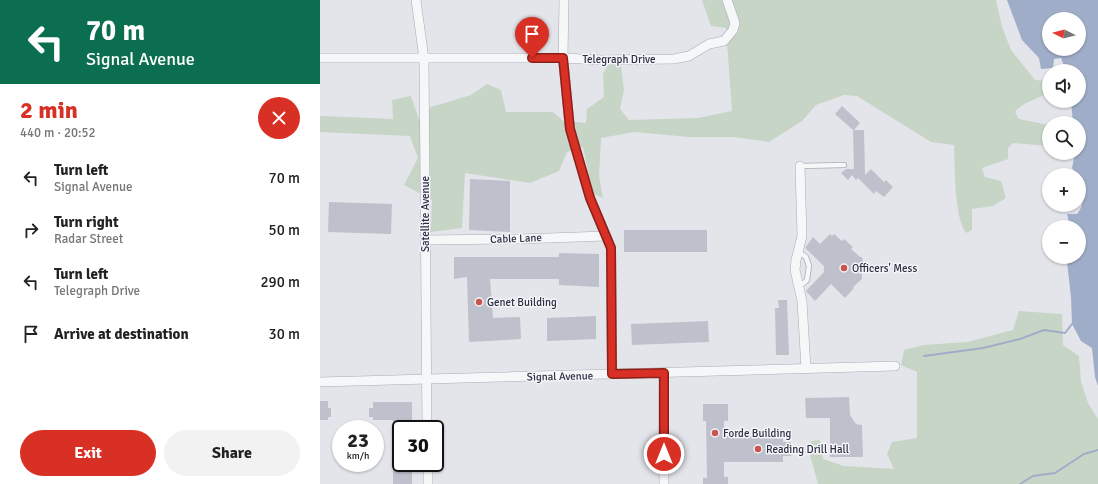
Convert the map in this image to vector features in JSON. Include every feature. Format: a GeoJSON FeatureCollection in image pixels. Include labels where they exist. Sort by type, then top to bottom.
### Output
{"type":"FeatureCollection","features":[{"type":"Feature","properties":{"kind":"street","name":"Satellite Avenue"},"geometry":{"type":"LineString","coordinates":[[416,0],[424,59],[427,420]]}},
{"type":"Feature","properties":{"kind":"street"},"geometry":{"type":"LineString","coordinates":[[564,0],[563,58],[570,129],[590,198],[611,248],[612,374]]}},
{"type":"Feature","properties":{"kind":"street","name":"Telegraph Drive"},"geometry":{"type":"LineString","coordinates":[[320,58],[563,58],[601,60],[674,59],[689,56],[709,44],[724,41],[733,30],[736,23],[727,0]]}},
{"type":"Feature","properties":{"kind":"street"},"geometry":{"type":"LineString","coordinates":[[800,166],[802,236],[795,270],[802,301],[806,369]]}},
{"type":"Feature","properties":{"kind":"street","name":"Cable Lane"},"geometry":{"type":"LineString","coordinates":[[426,240],[606,236]]}},
{"type":"Feature","properties":{"kind":"street","name":"Signal Avenue"},"geometry":{"type":"LineString","coordinates":[[320,382],[895,366]]}},
{"type":"Feature","properties":{"kind":"street"},"geometry":{"type":"LineString","coordinates":[[664,373],[664,484]]}},
{"type":"Feature","properties":{"kind":"street"},"geometry":{"type":"LineString","coordinates":[[428,472],[428,484]]}},
{"type":"Feature","properties":{"kind":"lane"},"geometry":{"type":"LineString","coordinates":[[800,166],[844,165]]}},
{"type":"Feature","properties":{"kind":"lane"},"geometry":{"type":"LineString","coordinates":[[798,252],[806,257],[809,266],[807,280],[799,287]]}},
{"type":"Feature","properties":{"kind":"green space"},"geometry":{"type":"Polygon","coordinates":[[[702,0],[996,0],[1002,27],[1011,50],[1035,80],[1042,81],[1042,96],[1025,103],[1015,112],[1019,119],[1042,124],[1042,145],[1013,143],[1008,148],[1008,159],[982,168],[985,177],[1001,181],[1006,198],[993,206],[972,209],[972,230],[966,233],[962,225],[957,204],[954,145],[931,142],[857,96],[844,95],[816,105],[802,121],[769,142],[734,137],[689,137],[634,132],[601,138],[599,176],[603,198],[593,194],[583,147],[567,152],[559,171],[530,183],[465,173],[462,228],[431,232],[432,200],[404,185],[418,158],[410,136],[320,132],[320,116],[393,119],[392,100],[411,96],[419,120],[431,107],[471,95],[487,84],[501,90],[506,112],[553,112],[563,121],[586,123],[587,109],[604,97],[603,74],[609,63],[621,67],[624,90],[620,109],[629,120],[698,118],[732,111],[726,28],[711,26],[702,0]]]}},
{"type":"Feature","properties":{"kind":"green space"},"geometry":{"type":"Polygon","coordinates":[[[1019,311],[1062,314],[1063,345],[1079,356],[1081,382],[1088,403],[1098,419],[1098,484],[818,484],[810,455],[811,441],[820,440],[823,459],[844,466],[894,469],[887,454],[892,442],[917,438],[917,372],[901,365],[904,350],[924,345],[967,342],[1013,330],[1019,311]]]}},
{"type":"Feature","properties":{"kind":"water"},"geometry":{"type":"Polygon","coordinates":[[[1007,0],[1098,0],[1098,386],[1095,377],[1092,348],[1081,341],[1072,324],[1067,264],[1086,264],[1086,220],[1068,220],[1067,214],[1086,212],[1086,168],[1072,168],[1074,160],[1086,160],[1086,116],[1072,116],[1072,108],[1086,108],[1086,64],[1063,64],[1061,58],[1054,59],[1053,64],[1042,64],[1041,69],[1039,58],[1022,40],[1007,0]]]}},
{"type":"Feature","properties":{"kind":"building"},"geometry":{"type":"Polygon","coordinates":[[[842,106],[860,123],[854,130],[864,130],[865,175],[871,169],[884,182],[886,180],[893,187],[884,197],[876,191],[874,194],[858,178],[856,180],[852,175],[848,180],[841,173],[846,169],[854,169],[853,130],[835,114],[842,106]]]}},
{"type":"Feature","properties":{"kind":"building"},"geometry":{"type":"Polygon","coordinates":[[[470,179],[510,181],[510,232],[469,230],[470,179]]]}},
{"type":"Feature","properties":{"kind":"building"},"geometry":{"type":"Polygon","coordinates":[[[329,202],[392,204],[391,234],[328,232],[329,202]]]}},
{"type":"Feature","properties":{"kind":"building"},"geometry":{"type":"Polygon","coordinates":[[[624,230],[707,230],[707,252],[624,252],[624,230]]]}},
{"type":"Feature","properties":{"kind":"building","name":"Officers' Mess"},"geometry":{"type":"Polygon","coordinates":[[[830,234],[832,236],[834,234],[842,241],[844,239],[853,247],[851,249],[862,257],[865,271],[862,271],[862,279],[853,287],[854,288],[845,298],[831,284],[815,301],[806,291],[824,272],[824,266],[805,248],[813,237],[820,244],[830,234]]]}},
{"type":"Feature","properties":{"kind":"building","name":"Genet Building"},"geometry":{"type":"Polygon","coordinates":[[[559,253],[599,254],[599,287],[559,285],[559,279],[490,279],[493,318],[520,317],[521,339],[469,342],[467,277],[454,279],[454,257],[559,257],[559,253]]]}},
{"type":"Feature","properties":{"kind":"building"},"geometry":{"type":"Polygon","coordinates":[[[778,300],[787,300],[789,355],[776,355],[775,308],[779,308],[778,300]]]}},
{"type":"Feature","properties":{"kind":"building"},"geometry":{"type":"Polygon","coordinates":[[[596,316],[596,339],[547,341],[547,318],[596,316]]]}},
{"type":"Feature","properties":{"kind":"building"},"geometry":{"type":"Polygon","coordinates":[[[708,321],[709,342],[632,345],[631,324],[708,321]]]}},
{"type":"Feature","properties":{"kind":"building"},"geometry":{"type":"Polygon","coordinates":[[[849,397],[850,415],[856,424],[862,425],[863,457],[830,457],[830,418],[806,418],[805,398],[849,397]]]}},
{"type":"Feature","properties":{"kind":"building"},"geometry":{"type":"Polygon","coordinates":[[[320,401],[328,401],[328,408],[331,408],[331,417],[328,417],[328,420],[320,420],[320,401]]]}},
{"type":"Feature","properties":{"kind":"building"},"geometry":{"type":"Polygon","coordinates":[[[373,402],[412,402],[412,420],[373,420],[373,417],[369,417],[369,408],[373,408],[373,402]]]}},
{"type":"Feature","properties":{"kind":"building"},"geometry":{"type":"Polygon","coordinates":[[[703,404],[728,404],[728,421],[724,421],[724,436],[783,436],[783,442],[791,442],[791,456],[783,456],[783,462],[724,462],[724,477],[728,477],[728,484],[703,484],[703,478],[707,478],[706,421],[703,421],[703,404]]]}},
{"type":"Feature","properties":{"kind":"building"},"geometry":{"type":"Polygon","coordinates":[[[393,472],[412,472],[412,484],[393,484],[393,472]]]}},
{"type":"Feature","properties":{"kind":"waterway"},"geometry":{"type":"LineString","coordinates":[[924,356],[983,348],[1020,339],[1044,330],[1065,333],[1072,324]]}},
{"type":"Feature","properties":{"kind":"waterway"},"geometry":{"type":"LineString","coordinates":[[1020,484],[1033,476],[1055,473],[1084,454],[1098,450]]}},
{"type":"Feature","properties":{"kind":"place","name":"Officers' Mess"},"geometry":{"type":"Point","coordinates":[844,268]}},
{"type":"Feature","properties":{"kind":"place","name":"Genet Building"},"geometry":{"type":"Point","coordinates":[479,302]}},
{"type":"Feature","properties":{"kind":"place","name":"Forde Building"},"geometry":{"type":"Point","coordinates":[715,433]}},
{"type":"Feature","properties":{"kind":"place","name":"Reading Drill Hall"},"geometry":{"type":"Point","coordinates":[758,449]}},
{"type":"Feature","properties":{"kind":"route"},"geometry":{"type":"LineString","coordinates":[[532,58],[563,58],[570,129],[590,198],[611,248],[612,374],[664,373],[664,454]]}}]}
